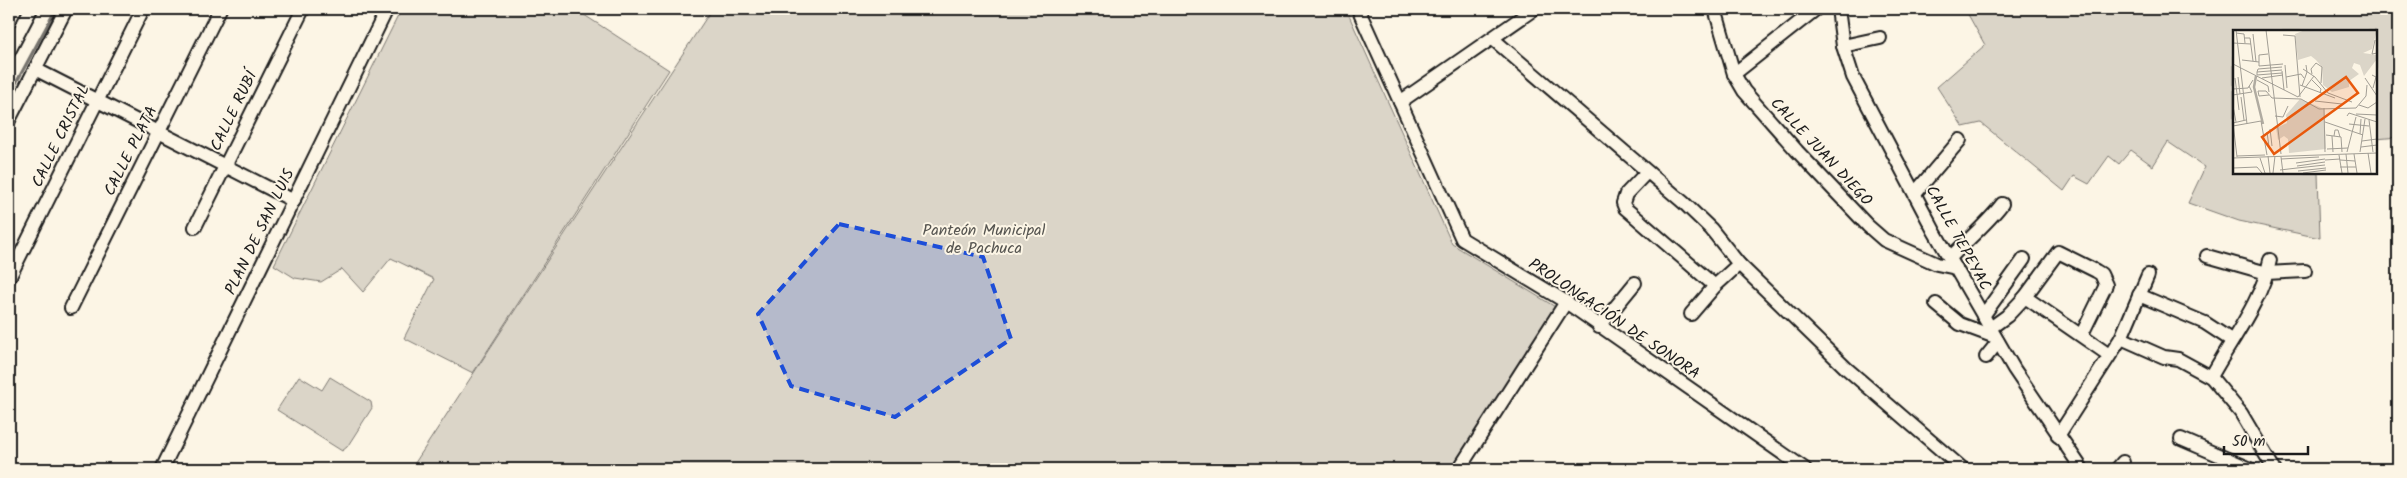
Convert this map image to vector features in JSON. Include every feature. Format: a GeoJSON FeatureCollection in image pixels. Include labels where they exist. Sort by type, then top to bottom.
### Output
{"type":"FeatureCollection","features":[{"type":"Feature","properties":{"kind":"street"},"geometry":{"type":"LineString","coordinates":[[9,51],[31,9]]}},
{"type":"Feature","properties":{"kind":"street"},"geometry":{"type":"LineString","coordinates":[[9,120],[66,9]]}},
{"type":"Feature","properties":{"kind":"street","name":"CALLE CRISTAL"},"geometry":{"type":"LineString","coordinates":[[9,278],[143,9]]}},
{"type":"Feature","properties":{"kind":"street","name":"CALLE PLATA"},"geometry":{"type":"LineString","coordinates":[[71,308],[220,9]]}},
{"type":"Feature","properties":{"kind":"street","name":"CALLE RUBÍ"},"geometry":{"type":"LineString","coordinates":[[195,227],[302,9]]}},
{"type":"Feature","properties":{"kind":"street","name":"PLAN DE SAN LUIS"},"geometry":{"type":"LineString","coordinates":[[162,469],[387,9]]}},
{"type":"Feature","properties":{"kind":"street","name":"PROLONGACIÓN DE SONORA"},"geometry":{"type":"LineString","coordinates":[[1358,9],[1462,239],[1566,302],[1599,327],[1805,469]]}},
{"type":"Feature","properties":{"kind":"street","name":"CALLE JUAN DIEGO"},"geometry":{"type":"LineString","coordinates":[[1715,9],[1734,74],[1744,91],[1868,226],[1884,240],[1936,264],[1953,263]]}},
{"type":"Feature","properties":{"kind":"street"},"geometry":{"type":"LineString","coordinates":[[1734,74],[1816,9]]}},
{"type":"Feature","properties":{"kind":"street","name":"CALLE TEPEYAC"},"geometry":{"type":"LineString","coordinates":[[1838,9],[1843,46],[1853,77],[1994,336],[2058,436],[2082,469]]}},
{"type":"Feature","properties":{"kind":"street"},"geometry":{"type":"LineString","coordinates":[[1400,102],[1500,34],[1530,10]]}},
{"type":"Feature","properties":{"kind":"street"},"geometry":{"type":"LineString","coordinates":[[1500,34],[1647,172],[1711,229],[1739,264],[1846,368],[1963,469]]}},
{"type":"Feature","properties":{"kind":"street"},"geometry":{"type":"LineString","coordinates":[[1843,46],[1880,38]]}},
{"type":"Feature","properties":{"kind":"street"},"geometry":{"type":"LineString","coordinates":[[35,69],[294,201]]}},
{"type":"Feature","properties":{"kind":"street"},"geometry":{"type":"LineString","coordinates":[[1915,193],[1960,140]]}},
{"type":"Feature","properties":{"kind":"street"},"geometry":{"type":"LineString","coordinates":[[1647,172],[1626,194],[1622,203],[1625,208],[1715,286]]}},
{"type":"Feature","properties":{"kind":"street"},"geometry":{"type":"LineString","coordinates":[[1953,263],[1978,228],[1989,221],[2002,204]]}},
{"type":"Feature","properties":{"kind":"street"},"geometry":{"type":"LineString","coordinates":[[1986,356],[1994,336],[2007,316],[2025,297],[2058,252],[2096,271],[2106,285],[2082,334]]}},
{"type":"Feature","properties":{"kind":"street"},"geometry":{"type":"LineString","coordinates":[[2207,256],[2267,274],[2306,271]]}},
{"type":"Feature","properties":{"kind":"street"},"geometry":{"type":"LineString","coordinates":[[1983,316],[2024,258]]}},
{"type":"Feature","properties":{"kind":"street"},"geometry":{"type":"LineString","coordinates":[[2211,377],[2231,340],[2250,311],[2267,274],[2270,260]]}},
{"type":"Feature","properties":{"kind":"street"},"geometry":{"type":"LineString","coordinates":[[1692,314],[1715,286],[1739,264]]}},
{"type":"Feature","properties":{"kind":"street"},"geometry":{"type":"LineString","coordinates":[[2058,436],[2121,338],[2148,275]]}},
{"type":"Feature","properties":{"kind":"street"},"geometry":{"type":"LineString","coordinates":[[1599,327],[1635,283]]}},
{"type":"Feature","properties":{"kind":"street"},"geometry":{"type":"LineString","coordinates":[[2139,295],[2205,324],[2231,340]]}},
{"type":"Feature","properties":{"kind":"street"},"geometry":{"type":"LineString","coordinates":[[2025,297],[2082,334],[2109,355]]}},
{"type":"Feature","properties":{"kind":"street"},"geometry":{"type":"LineString","coordinates":[[1459,469],[1566,302]]}},
{"type":"Feature","properties":{"kind":"street"},"geometry":{"type":"LineString","coordinates":[[1936,304],[1960,324],[1994,336]]}},
{"type":"Feature","properties":{"kind":"street"},"geometry":{"type":"LineString","coordinates":[[2121,338],[2164,356],[2178,359],[2211,377],[2242,413],[2274,469]]}},
{"type":"Feature","properties":{"kind":"street"},"geometry":{"type":"LineString","coordinates":[[2181,439],[2251,469]]}},
{"type":"Feature","properties":{"kind":"highlighted area"},"geometry":{"type":"Polygon","coordinates":[[[839,224],[983,257],[1011,339],[895,417],[791,386],[758,314],[839,224]]]}},
{"type":"Feature","properties":{"kind":"green space"},"geometry":{"type":"Polygon","coordinates":[[[413,9],[575,9],[669,70],[473,373],[404,338],[434,279],[391,258],[363,292],[342,269],[321,282],[295,278],[274,265],[400,12],[413,9]]]}},
{"type":"Feature","properties":{"kind":"green space","name":"Panteón Municipal de Pachuca"},"geometry":{"type":"Polygon","coordinates":[[[712,9],[1346,9],[1452,244],[1557,308],[1452,469],[411,469],[712,9]]]}},
{"type":"Feature","properties":{"kind":"green space"},"geometry":{"type":"Polygon","coordinates":[[[1965,9],[2398,9],[2398,137],[2377,139],[2377,30],[2233,30],[2233,174],[2318,174],[2320,238],[2239,221],[2188,203],[2205,167],[2168,142],[2153,166],[2131,150],[2119,164],[2109,156],[2089,184],[2074,176],[2064,191],[1981,123],[1963,127],[1937,87],[1985,45],[1965,9]]]}},
{"type":"Feature","properties":{"kind":"green space"},"geometry":{"type":"Polygon","coordinates":[[[299,376],[322,390],[330,377],[371,402],[372,408],[347,447],[342,451],[277,410],[299,376]]]}},
{"type":"Feature","properties":{"kind":"waterway"},"geometry":{"type":"LineString","coordinates":[[9,96],[56,9]]}}]}
